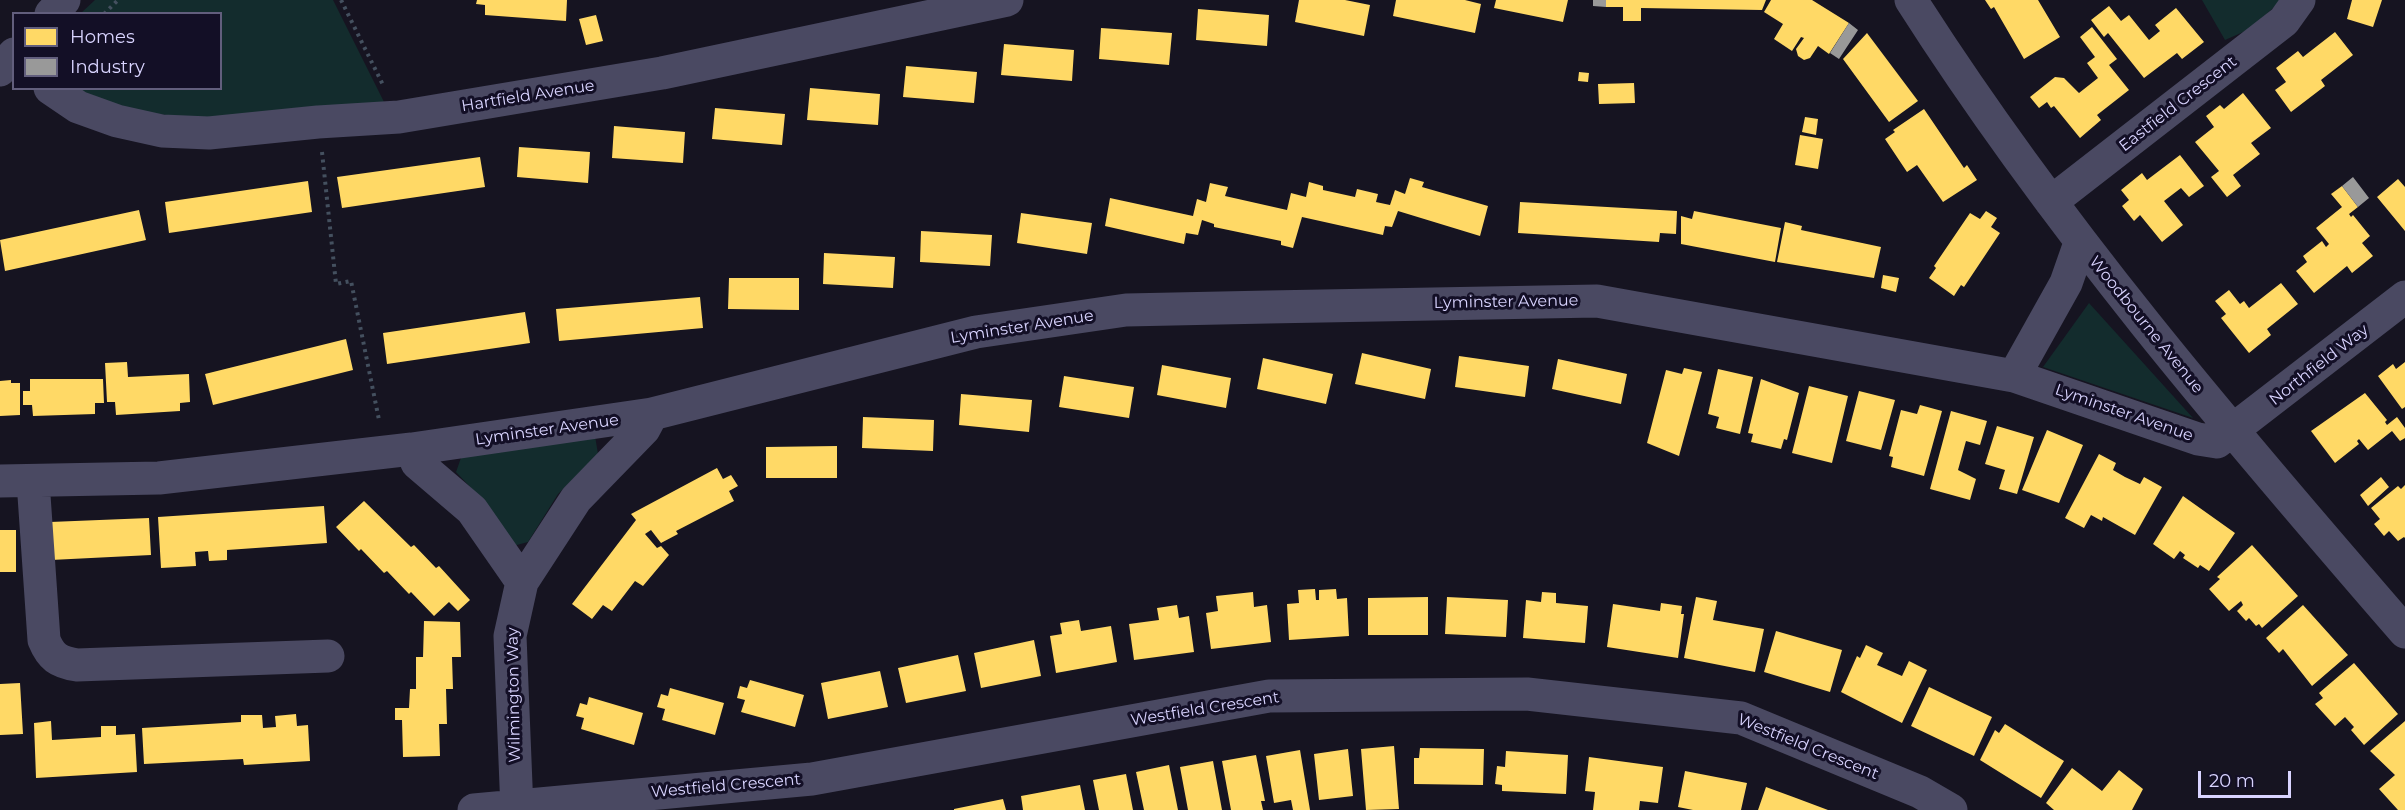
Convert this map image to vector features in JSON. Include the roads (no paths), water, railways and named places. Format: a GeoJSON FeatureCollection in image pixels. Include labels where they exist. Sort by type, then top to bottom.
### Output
{"type":"FeatureCollection","features":[{"type":"Feature","properties":{"kind":"street"},"geometry":{"type":"LineString","coordinates":[[53,12],[64,0]]}},
{"type":"Feature","properties":{"kind":"street","name":"Hartfield Avenue"},"geometry":{"type":"LineString","coordinates":[[53,90],[78,107],[162,131],[209,133],[318,122],[399,117],[662,73],[1007,0]]}},
{"type":"Feature","properties":{"kind":"street","name":"Woodbourne Avenue"},"geometry":{"type":"LineString","coordinates":[[1911,0],[1947,57],[2080,243],[2232,433],[2405,632]]}},
{"type":"Feature","properties":{"kind":"street","name":"Eastfield Crescent"},"geometry":{"type":"LineString","coordinates":[[2051,201],[2284,21],[2299,0]]}},
{"type":"Feature","properties":{"kind":"street"},"geometry":{"type":"LineString","coordinates":[[2014,376],[2066,283],[2080,243]]}},
{"type":"Feature","properties":{"kind":"street","name":"Northfield Way"},"geometry":{"type":"LineString","coordinates":[[2232,433],[2405,297]]}},
{"type":"Feature","properties":{"kind":"street","name":"Lyminster Avenue"},"geometry":{"type":"LineString","coordinates":[[0,481],[159,478],[398,451],[652,414],[976,332],[1126,310],[1597,301],[2014,376],[2198,439],[2217,442],[2232,433]]}},
{"type":"Feature","properties":{"kind":"street","name":"Wilmington Way"},"geometry":{"type":"LineString","coordinates":[[517,808],[510,636],[522,582],[576,499],[644,429],[652,414]]}},
{"type":"Feature","properties":{"kind":"street"},"geometry":{"type":"LineString","coordinates":[[398,451],[417,463],[472,510],[522,582]]}},
{"type":"Feature","properties":{"kind":"street"},"geometry":{"type":"LineString","coordinates":[[33,481],[44,640],[51,655],[59,661],[76,666],[328,656]]}},
{"type":"Feature","properties":{"kind":"street","name":"Westfield Crescent"},"geometry":{"type":"LineString","coordinates":[[474,810],[517,808],[812,779],[1269,696],[1527,694],[1741,718],[1920,792],[1951,810]]}}]}
